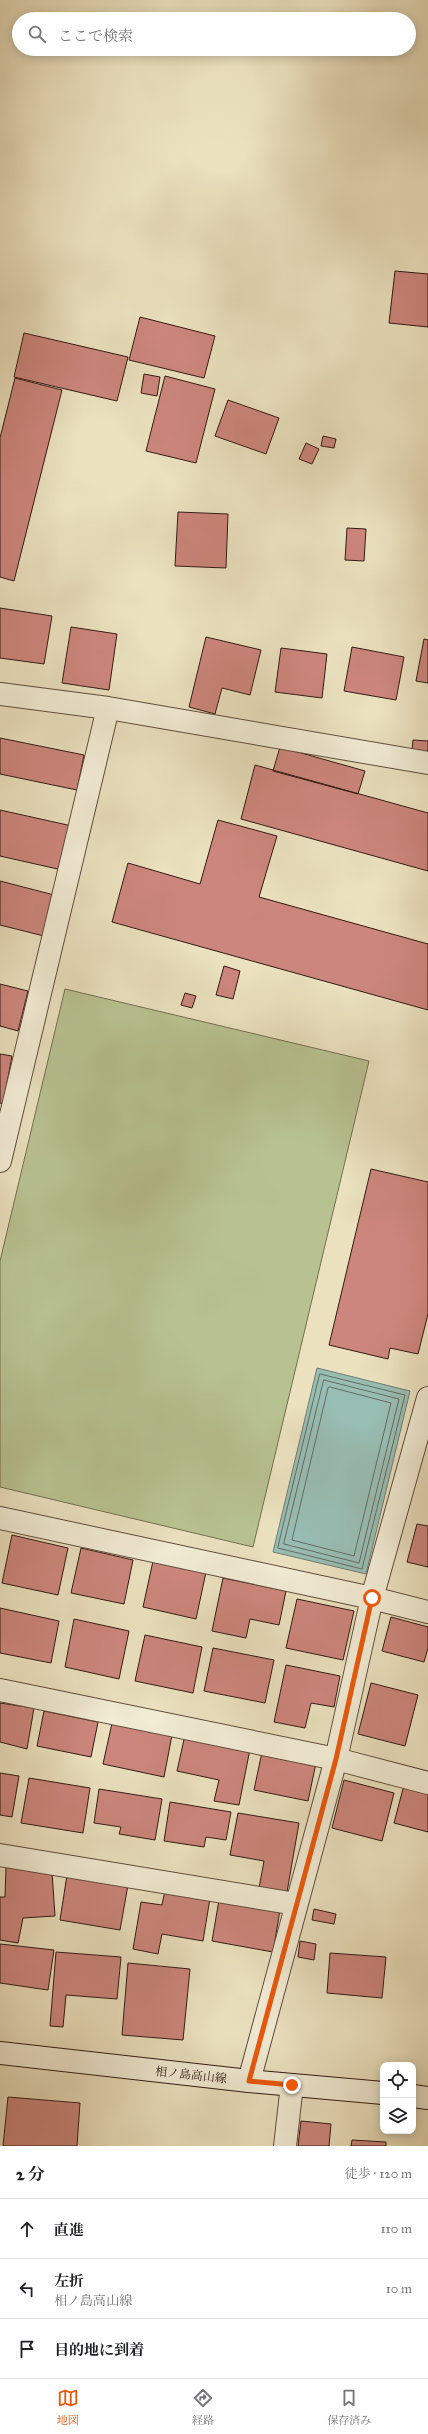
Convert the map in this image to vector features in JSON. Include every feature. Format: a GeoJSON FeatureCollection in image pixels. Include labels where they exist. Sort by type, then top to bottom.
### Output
{"type":"FeatureCollection","features":[{"type":"Feature","properties":{"kind":"street"},"geometry":{"type":"LineString","coordinates":[[0,694],[108,708],[428,763]]}},
{"type":"Feature","properties":{"kind":"street"},"geometry":{"type":"LineString","coordinates":[[0,1161],[108,708]]}},
{"type":"Feature","properties":{"kind":"street"},"geometry":{"type":"LineString","coordinates":[[249,2081],[336,1759],[372,1598],[428,1398]]}},
{"type":"Feature","properties":{"kind":"street"},"geometry":{"type":"LineString","coordinates":[[0,1518],[372,1598],[428,1612]]}},
{"type":"Feature","properties":{"kind":"street"},"geometry":{"type":"LineString","coordinates":[[0,1690],[336,1759],[428,1783]]}},
{"type":"Feature","properties":{"kind":"street"},"geometry":{"type":"LineString","coordinates":[[0,1855],[296,1904]]}},
{"type":"Feature","properties":{"kind":"street","name":"相ノ島高山線"},"geometry":{"type":"LineString","coordinates":[[0,2053],[249,2081],[380,2093]]}},
{"type":"Feature","properties":{"kind":"street"},"geometry":{"type":"LineString","coordinates":[[285,2146],[292,2085]]}},
{"type":"Feature","properties":{"kind":"street"},"geometry":{"type":"LineString","coordinates":[[416,2096],[428,2098]]}},
{"type":"Feature","properties":{"kind":"green space"},"geometry":{"type":"Polygon","coordinates":[[[65,989],[369,1061],[253,1547],[0,1487],[0,1261],[65,989]]]}},
{"type":"Feature","properties":{"kind":"water"},"geometry":{"type":"Polygon","coordinates":[[[317,1368],[410,1391],[366,1574],[273,1552],[317,1368]]]}},
{"type":"Feature","properties":{"kind":"building"},"geometry":{"type":"Polygon","coordinates":[[[395,271],[428,274],[428,327],[389,323],[395,271]]]}},
{"type":"Feature","properties":{"kind":"building"},"geometry":{"type":"Polygon","coordinates":[[[140,317],[215,336],[204,378],[129,360],[140,317]]]}},
{"type":"Feature","properties":{"kind":"building"},"geometry":{"type":"Polygon","coordinates":[[[24,333],[128,357],[117,401],[14,377],[24,333]]]}},
{"type":"Feature","properties":{"kind":"building"},"geometry":{"type":"Polygon","coordinates":[[[144,374],[160,377],[157,396],[141,393],[144,374]]]}},
{"type":"Feature","properties":{"kind":"building"},"geometry":{"type":"Polygon","coordinates":[[[165,376],[215,389],[196,463],[146,451],[165,376]]]}},
{"type":"Feature","properties":{"kind":"building"},"geometry":{"type":"Polygon","coordinates":[[[15,378],[62,390],[14,581],[0,577],[0,438],[15,378]]]}},
{"type":"Feature","properties":{"kind":"building"},"geometry":{"type":"Polygon","coordinates":[[[228,400],[279,418],[266,454],[215,436],[228,400]]]}},
{"type":"Feature","properties":{"kind":"building"},"geometry":{"type":"Polygon","coordinates":[[[323,436],[336,439],[334,448],[321,446],[323,436]]]}},
{"type":"Feature","properties":{"kind":"building"},"geometry":{"type":"Polygon","coordinates":[[[306,443],[319,449],[312,464],[299,459],[306,443]]]}},
{"type":"Feature","properties":{"kind":"building"},"geometry":{"type":"Polygon","coordinates":[[[178,512],[228,514],[226,568],[175,566],[178,512]]]}},
{"type":"Feature","properties":{"kind":"building"},"geometry":{"type":"Polygon","coordinates":[[[347,528],[366,529],[364,561],[345,560],[347,528]]]}},
{"type":"Feature","properties":{"kind":"building"},"geometry":{"type":"Polygon","coordinates":[[[0,608],[52,616],[44,664],[0,658],[0,608]]]}},
{"type":"Feature","properties":{"kind":"building"},"geometry":{"type":"Polygon","coordinates":[[[71,627],[117,634],[109,690],[62,683],[71,627]]]}},
{"type":"Feature","properties":{"kind":"building"},"geometry":{"type":"Polygon","coordinates":[[[206,637],[261,650],[250,695],[222,688],[215,714],[189,707],[206,637]]]}},
{"type":"Feature","properties":{"kind":"building"},"geometry":{"type":"Polygon","coordinates":[[[424,639],[428,640],[428,683],[416,681],[424,639]]]}},
{"type":"Feature","properties":{"kind":"building"},"geometry":{"type":"Polygon","coordinates":[[[352,647],[404,657],[396,700],[344,691],[352,647]]]}},
{"type":"Feature","properties":{"kind":"building"},"geometry":{"type":"Polygon","coordinates":[[[281,648],[327,654],[322,698],[275,692],[281,648]]]}},
{"type":"Feature","properties":{"kind":"building"},"geometry":{"type":"Polygon","coordinates":[[[0,738],[84,755],[77,790],[0,774],[0,738]]]}},
{"type":"Feature","properties":{"kind":"building"},"geometry":{"type":"Polygon","coordinates":[[[413,740],[428,741],[428,752],[412,751],[413,740]]]}},
{"type":"Feature","properties":{"kind":"building"},"geometry":{"type":"Polygon","coordinates":[[[280,747],[365,771],[358,794],[273,771],[280,747]]]}},
{"type":"Feature","properties":{"kind":"building"},"geometry":{"type":"Polygon","coordinates":[[[255,765],[428,813],[428,871],[241,819],[255,765]]]}},
{"type":"Feature","properties":{"kind":"building"},"geometry":{"type":"Polygon","coordinates":[[[0,810],[72,826],[62,870],[0,856],[0,810]]]}},
{"type":"Feature","properties":{"kind":"building"},"geometry":{"type":"Polygon","coordinates":[[[218,820],[277,836],[259,897],[428,944],[428,1010],[112,922],[128,863],[200,884],[218,820]]]}},
{"type":"Feature","properties":{"kind":"building"},"geometry":{"type":"Polygon","coordinates":[[[0,881],[58,896],[48,937],[0,925],[0,881]]]}},
{"type":"Feature","properties":{"kind":"building"},"geometry":{"type":"Polygon","coordinates":[[[224,966],[240,971],[233,999],[216,995],[224,966]]]}},
{"type":"Feature","properties":{"kind":"building"},"geometry":{"type":"Polygon","coordinates":[[[0,984],[28,991],[18,1031],[0,1026],[0,984]]]}},
{"type":"Feature","properties":{"kind":"building"},"geometry":{"type":"Polygon","coordinates":[[[185,993],[196,996],[192,1008],[181,1005],[185,993]]]}},
{"type":"Feature","properties":{"kind":"building"},"geometry":{"type":"Polygon","coordinates":[[[0,1054],[12,1056],[3,1104],[0,1103],[0,1054]]]}},
{"type":"Feature","properties":{"kind":"building"},"geometry":{"type":"Polygon","coordinates":[[[371,1169],[428,1182],[428,1314],[418,1354],[390,1348],[388,1359],[329,1345],[371,1169]]]}},
{"type":"Feature","properties":{"kind":"building"},"geometry":{"type":"Polygon","coordinates":[[[417,1524],[428,1526],[428,1567],[407,1562],[417,1524]]]}},
{"type":"Feature","properties":{"kind":"building"},"geometry":{"type":"Polygon","coordinates":[[[12,1535],[68,1548],[58,1595],[2,1583],[12,1535]]]}},
{"type":"Feature","properties":{"kind":"building"},"geometry":{"type":"Polygon","coordinates":[[[81,1548],[133,1560],[124,1604],[71,1593],[81,1548]]]}},
{"type":"Feature","properties":{"kind":"building"},"geometry":{"type":"Polygon","coordinates":[[[153,1561],[206,1572],[196,1619],[143,1607],[153,1561]]]}},
{"type":"Feature","properties":{"kind":"building"},"geometry":{"type":"Polygon","coordinates":[[[223,1578],[286,1591],[279,1625],[250,1619],[246,1638],[212,1631],[223,1578]]]}},
{"type":"Feature","properties":{"kind":"building"},"geometry":{"type":"Polygon","coordinates":[[[297,1599],[354,1611],[343,1660],[286,1648],[297,1599]]]}},
{"type":"Feature","properties":{"kind":"building"},"geometry":{"type":"Polygon","coordinates":[[[0,1608],[59,1621],[51,1663],[0,1653],[0,1608]]]}},
{"type":"Feature","properties":{"kind":"building"},"geometry":{"type":"Polygon","coordinates":[[[391,1617],[428,1627],[428,1648],[424,1662],[382,1651],[391,1617]]]}},
{"type":"Feature","properties":{"kind":"building"},"geometry":{"type":"Polygon","coordinates":[[[74,1619],[129,1631],[119,1679],[65,1667],[74,1619]]]}},
{"type":"Feature","properties":{"kind":"building"},"geometry":{"type":"Polygon","coordinates":[[[145,1635],[202,1647],[193,1693],[135,1681],[145,1635]]]}},
{"type":"Feature","properties":{"kind":"building"},"geometry":{"type":"Polygon","coordinates":[[[213,1648],[274,1660],[265,1703],[204,1691],[213,1648]]]}},
{"type":"Feature","properties":{"kind":"building"},"geometry":{"type":"Polygon","coordinates":[[[286,1665],[340,1676],[334,1707],[311,1703],[305,1728],[274,1722],[286,1665]]]}},
{"type":"Feature","properties":{"kind":"building"},"geometry":{"type":"Polygon","coordinates":[[[371,1683],[418,1695],[405,1746],[358,1734],[371,1683]]]}},
{"type":"Feature","properties":{"kind":"building"},"geometry":{"type":"Polygon","coordinates":[[[0,1703],[34,1708],[27,1749],[0,1742],[0,1703]]]}},
{"type":"Feature","properties":{"kind":"building"},"geometry":{"type":"Polygon","coordinates":[[[44,1711],[98,1722],[91,1757],[37,1746],[44,1711]]]}},
{"type":"Feature","properties":{"kind":"building"},"geometry":{"type":"Polygon","coordinates":[[[112,1723],[172,1735],[164,1777],[103,1764],[112,1723]]]}},
{"type":"Feature","properties":{"kind":"building"},"geometry":{"type":"Polygon","coordinates":[[[185,1735],[250,1749],[239,1805],[214,1801],[219,1780],[177,1771],[185,1735]]]}},
{"type":"Feature","properties":{"kind":"building"},"geometry":{"type":"Polygon","coordinates":[[[262,1752],[316,1763],[308,1801],[254,1790],[262,1752]]]}},
{"type":"Feature","properties":{"kind":"building"},"geometry":{"type":"Polygon","coordinates":[[[0,1773],[19,1776],[12,1817],[0,1815],[0,1773]]]}},
{"type":"Feature","properties":{"kind":"building"},"geometry":{"type":"Polygon","coordinates":[[[29,1778],[90,1788],[83,1833],[21,1823],[29,1778]]]}},
{"type":"Feature","properties":{"kind":"building"},"geometry":{"type":"Polygon","coordinates":[[[344,1780],[394,1793],[382,1841],[332,1828],[344,1780]]]}},
{"type":"Feature","properties":{"kind":"building"},"geometry":{"type":"Polygon","coordinates":[[[404,1785],[428,1791],[428,1832],[394,1823],[404,1785]]]}},
{"type":"Feature","properties":{"kind":"building"},"geometry":{"type":"Polygon","coordinates":[[[99,1789],[162,1799],[155,1840],[119,1834],[121,1827],[94,1823],[99,1789]]]}},
{"type":"Feature","properties":{"kind":"building"},"geometry":{"type":"Polygon","coordinates":[[[170,1802],[231,1812],[226,1840],[206,1837],[204,1847],[164,1841],[170,1802]]]}},
{"type":"Feature","properties":{"kind":"building"},"geometry":{"type":"Polygon","coordinates":[[[238,1813],[299,1823],[287,1892],[259,1888],[264,1861],[230,1855],[238,1813]]]}},
{"type":"Feature","properties":{"kind":"building"},"geometry":{"type":"Polygon","coordinates":[[[6,1867],[52,1872],[55,1916],[23,1918],[18,1943],[0,1940],[0,1897],[5,1897],[6,1867]]]}},
{"type":"Feature","properties":{"kind":"building"},"geometry":{"type":"Polygon","coordinates":[[[67,1875],[128,1885],[120,1930],[60,1920],[67,1875]]]}},
{"type":"Feature","properties":{"kind":"building"},"geometry":{"type":"Polygon","coordinates":[[[165,1890],[210,1898],[203,1941],[162,1934],[158,1954],[133,1949],[141,1902],[162,1905],[165,1890]]]}},
{"type":"Feature","properties":{"kind":"building"},"geometry":{"type":"Polygon","coordinates":[[[220,1894],[280,1910],[273,1952],[212,1941],[220,1894]]]}},
{"type":"Feature","properties":{"kind":"building"},"geometry":{"type":"Polygon","coordinates":[[[314,1909],[336,1914],[334,1924],[312,1920],[314,1909]]]}},
{"type":"Feature","properties":{"kind":"building"},"geometry":{"type":"Polygon","coordinates":[[[300,1941],[316,1944],[314,1960],[298,1957],[300,1941]]]}},
{"type":"Feature","properties":{"kind":"building"},"geometry":{"type":"Polygon","coordinates":[[[0,1944],[54,1950],[48,1990],[0,1983],[0,1944]]]}},
{"type":"Feature","properties":{"kind":"building"},"geometry":{"type":"Polygon","coordinates":[[[56,1952],[121,1957],[117,1999],[66,1995],[63,2027],[50,2026],[56,1952]]]}},
{"type":"Feature","properties":{"kind":"building"},"geometry":{"type":"Polygon","coordinates":[[[330,1953],[386,1957],[382,1998],[327,1993],[330,1953]]]}},
{"type":"Feature","properties":{"kind":"building"},"geometry":{"type":"Polygon","coordinates":[[[128,1963],[190,1969],[183,2040],[122,2035],[128,1963]]]}},
{"type":"Feature","properties":{"kind":"building"},"geometry":{"type":"Polygon","coordinates":[[[8,2097],[80,2103],[77,2146],[3,2146],[8,2097]]]}},
{"type":"Feature","properties":{"kind":"building"},"geometry":{"type":"Polygon","coordinates":[[[301,2121],[331,2124],[329,2146],[298,2146],[301,2121]]]}},
{"type":"Feature","properties":{"kind":"building"},"geometry":{"type":"Polygon","coordinates":[[[352,2140],[386,2142],[386,2146],[351,2146],[352,2140]]]}},
{"type":"Feature","properties":{"kind":"route"},"geometry":{"type":"LineString","coordinates":[[292,2085],[249,2081],[336,1759],[372,1598]]}}]}
